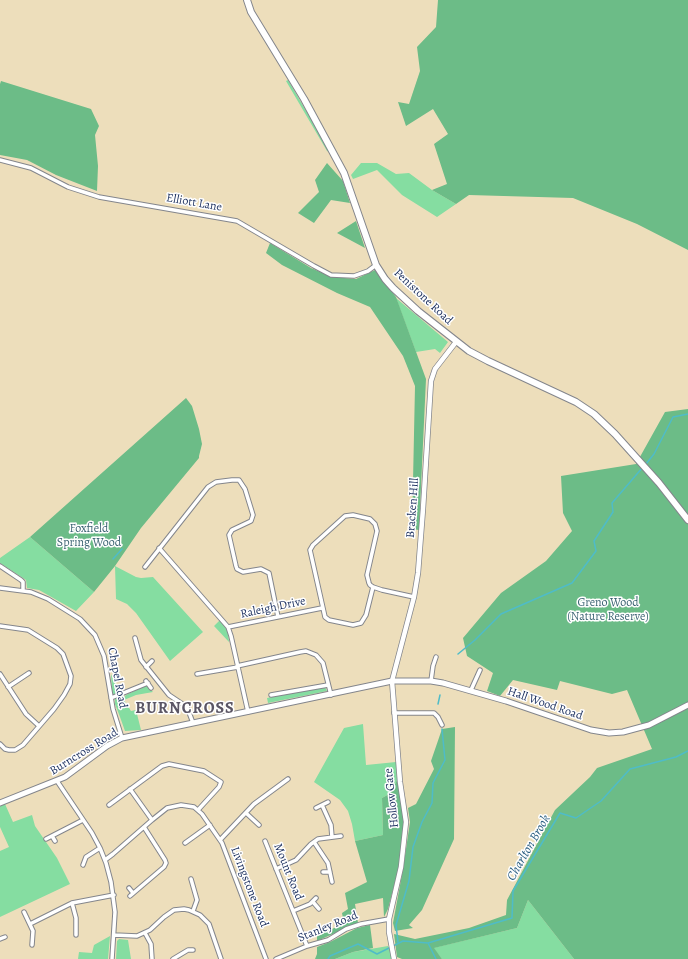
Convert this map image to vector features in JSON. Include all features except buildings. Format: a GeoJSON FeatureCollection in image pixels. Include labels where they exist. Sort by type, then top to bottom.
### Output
{"type":"FeatureCollection","features":[{"type":"Feature","properties":{"kind":"highway","name":"Penistone Road"},"geometry":{"type":"LineString","coordinates":[[247,0],[251,12],[304,99],[344,173],[376,265],[394,288],[418,311],[456,342],[488,361],[576,402],[594,414],[615,434],[654,478],[688,520]]}},
{"type":"Feature","properties":{"kind":"main road","name":"Hall Wood Road"},"geometry":{"type":"LineString","coordinates":[[392,681],[431,681],[471,690],[591,730],[609,733],[623,732],[649,725],[688,705]]}},
{"type":"Feature","properties":{"kind":"main road","name":"Burncross Road"},"geometry":{"type":"LineString","coordinates":[[0,803],[69,775],[107,746],[122,738],[392,681]]}},
{"type":"Feature","properties":{"kind":"street","name":"Elliott Lane"},"geometry":{"type":"LineString","coordinates":[[0,160],[31,168],[68,187],[99,197],[237,221],[314,266],[332,274],[354,276],[368,271],[376,265]]}},
{"type":"Feature","properties":{"kind":"street","name":"Bracken Hill"},"geometry":{"type":"LineString","coordinates":[[392,681],[414,597],[418,573],[431,381],[435,369],[456,342]]}},
{"type":"Feature","properties":{"kind":"street"},"geometry":{"type":"LineString","coordinates":[[145,567],[208,487],[216,482],[239,480],[244,488],[253,515],[251,521],[232,530],[229,535],[236,566],[237,569],[243,572],[261,569],[269,573],[278,617]]}},
{"type":"Feature","properties":{"kind":"street"},"geometry":{"type":"LineString","coordinates":[[373,587],[365,618],[357,625],[329,620],[325,617],[310,550],[313,545],[345,516],[353,515],[370,519],[375,524],[377,531],[367,575],[369,583],[373,587],[382,590],[414,597]]}},
{"type":"Feature","properties":{"kind":"street"},"geometry":{"type":"LineString","coordinates":[[159,548],[228,627],[248,712]]}},
{"type":"Feature","properties":{"kind":"street"},"geometry":{"type":"LineString","coordinates":[[0,567],[23,582],[23,590]]}},
{"type":"Feature","properties":{"kind":"street","name":"Chapel Road"},"geometry":{"type":"LineString","coordinates":[[0,588],[23,590],[40,595],[80,620],[95,635],[102,648],[111,698],[122,738]]}},
{"type":"Feature","properties":{"kind":"street","name":"Raleigh Drive"},"geometry":{"type":"LineString","coordinates":[[228,627],[322,608]]}},
{"type":"Feature","properties":{"kind":"street"},"geometry":{"type":"LineString","coordinates":[[0,626],[22,628],[33,633],[61,651],[71,676],[69,687],[54,709],[20,748],[9,750],[5,749],[0,744]]}},
{"type":"Feature","properties":{"kind":"street"},"geometry":{"type":"LineString","coordinates":[[135,638],[139,657],[169,695],[187,707],[193,723]]}},
{"type":"Feature","properties":{"kind":"street"},"geometry":{"type":"LineString","coordinates":[[197,674],[306,651],[316,655],[323,662],[331,695]]}},
{"type":"Feature","properties":{"kind":"street"},"geometry":{"type":"LineString","coordinates":[[431,681],[436,657]]}},
{"type":"Feature","properties":{"kind":"street"},"geometry":{"type":"LineString","coordinates":[[146,667],[152,661]]}},
{"type":"Feature","properties":{"kind":"street"},"geometry":{"type":"LineString","coordinates":[[471,690],[480,670]]}},
{"type":"Feature","properties":{"kind":"street"},"geometry":{"type":"LineString","coordinates":[[8,687],[29,673]]}},
{"type":"Feature","properties":{"kind":"street"},"geometry":{"type":"LineString","coordinates":[[0,674],[26,714],[39,726]]}},
{"type":"Feature","properties":{"kind":"street","name":"Hollow Gate"},"geometry":{"type":"LineString","coordinates":[[392,681],[400,782],[406,828],[401,867],[389,920],[390,940],[394,951],[394,959]]}},
{"type":"Feature","properties":{"kind":"street"},"geometry":{"type":"LineString","coordinates":[[111,698],[147,682],[151,688]]}},
{"type":"Feature","properties":{"kind":"street"},"geometry":{"type":"LineString","coordinates":[[271,695],[328,685]]}},
{"type":"Feature","properties":{"kind":"street"},"geometry":{"type":"LineString","coordinates":[[394,713],[434,713],[442,725]]}},
{"type":"Feature","properties":{"kind":"street"},"geometry":{"type":"LineString","coordinates":[[109,805],[165,765],[169,764],[204,771],[220,780],[220,784],[198,810]]}},
{"type":"Feature","properties":{"kind":"street","name":"Livingstone Road"},"geometry":{"type":"LineString","coordinates":[[266,959],[228,857],[220,840],[254,804],[288,779]]}},
{"type":"Feature","properties":{"kind":"street"},"geometry":{"type":"LineString","coordinates":[[57,781],[84,820],[105,860],[114,895],[115,912],[112,959]]}},
{"type":"Feature","properties":{"kind":"street"},"geometry":{"type":"LineString","coordinates":[[130,789],[152,820]]}},
{"type":"Feature","properties":{"kind":"street"},"geometry":{"type":"LineString","coordinates":[[316,808],[328,802]]}},
{"type":"Feature","properties":{"kind":"street"},"geometry":{"type":"LineString","coordinates":[[322,805],[331,825],[332,837]]}},
{"type":"Feature","properties":{"kind":"street"},"geometry":{"type":"LineString","coordinates":[[105,860],[167,808],[176,806],[190,806],[198,810],[220,840]]}},
{"type":"Feature","properties":{"kind":"street"},"geometry":{"type":"LineString","coordinates":[[246,813],[259,825]]}},
{"type":"Feature","properties":{"kind":"street"},"geometry":{"type":"LineString","coordinates":[[46,839],[84,820]]}},
{"type":"Feature","properties":{"kind":"street"},"geometry":{"type":"LineString","coordinates":[[185,843],[210,826]]}},
{"type":"Feature","properties":{"kind":"street"},"geometry":{"type":"LineString","coordinates":[[129,888],[131,895],[164,868],[166,863],[144,827]]}},
{"type":"Feature","properties":{"kind":"street"},"geometry":{"type":"LineString","coordinates":[[52,836],[55,841]]}},
{"type":"Feature","properties":{"kind":"street"},"geometry":{"type":"LineString","coordinates":[[276,869],[296,860],[314,842],[322,838],[341,836]]}},
{"type":"Feature","properties":{"kind":"street"},"geometry":{"type":"LineString","coordinates":[[192,838],[194,843]]}},
{"type":"Feature","properties":{"kind":"street","name":"Mount Road"},"geometry":{"type":"LineString","coordinates":[[265,841],[307,946]]}},
{"type":"Feature","properties":{"kind":"street"},"geometry":{"type":"LineString","coordinates":[[314,842],[328,862],[332,882]]}},
{"type":"Feature","properties":{"kind":"street"},"geometry":{"type":"LineString","coordinates":[[83,865],[86,857],[100,848]]}},
{"type":"Feature","properties":{"kind":"street"},"geometry":{"type":"LineString","coordinates":[[323,872],[330,872]]}},
{"type":"Feature","properties":{"kind":"street"},"geometry":{"type":"LineString","coordinates":[[191,880],[197,900],[193,911]]}},
{"type":"Feature","properties":{"kind":"street"},"geometry":{"type":"LineString","coordinates":[[30,924],[72,903],[114,895]]}},
{"type":"Feature","properties":{"kind":"street","name":"Mount Road"},"geometry":{"type":"LineString","coordinates":[[293,911],[315,900],[319,909]]}},
{"type":"Feature","properties":{"kind":"street"},"geometry":{"type":"LineString","coordinates":[[72,903],[76,918],[74,929],[76,934]]}},
{"type":"Feature","properties":{"kind":"street"},"geometry":{"type":"LineString","coordinates":[[114,935],[137,936],[145,933],[174,910],[184,909],[193,911],[204,917],[209,924],[221,959]]}},
{"type":"Feature","properties":{"kind":"street"},"geometry":{"type":"LineString","coordinates":[[24,912],[34,935],[32,945]]}},
{"type":"Feature","properties":{"kind":"street","name":"Stanley Road"},"geometry":{"type":"LineString","coordinates":[[276,959],[307,946],[321,943],[346,929],[370,921],[389,920]]}},
{"type":"Feature","properties":{"kind":"street"},"geometry":{"type":"LineString","coordinates":[[145,933],[151,944],[152,959]]}},
{"type":"Feature","properties":{"kind":"street"},"geometry":{"type":"LineString","coordinates":[[0,939],[5,937]]}},
{"type":"Feature","properties":{"kind":"street"},"geometry":{"type":"LineString","coordinates":[[28,940],[33,940]]}},
{"type":"Feature","properties":{"kind":"street"},"geometry":{"type":"LineString","coordinates":[[187,946],[188,950]]}},
{"type":"Feature","properties":{"kind":"street"},"geometry":{"type":"LineString","coordinates":[[173,959],[188,950],[193,950]]}},
{"type":"Feature","properties":{"kind":"green space"},"geometry":{"type":"Polygon","coordinates":[[[438,0],[688,0],[688,250],[637,224],[573,198],[469,195],[456,204],[432,190],[447,184],[434,144],[448,134],[433,109],[406,126],[398,102],[409,104],[420,71],[417,47],[436,27],[438,0]]]}},
{"type":"Feature","properties":{"kind":"green space"},"geometry":{"type":"Polygon","coordinates":[[[288,80],[312,121],[329,152],[286,81],[288,80]]]}},
{"type":"Feature","properties":{"kind":"green space"},"geometry":{"type":"Polygon","coordinates":[[[1,81],[91,109],[99,126],[95,135],[98,166],[97,191],[56,175],[27,160],[0,155],[1,81]]]}},
{"type":"Feature","properties":{"kind":"green space"},"geometry":{"type":"Polygon","coordinates":[[[327,163],[343,181],[350,203],[331,200],[314,223],[298,213],[319,192],[315,180],[327,163]]]}},
{"type":"Feature","properties":{"kind":"green space"},"geometry":{"type":"Polygon","coordinates":[[[361,163],[377,163],[396,174],[409,173],[432,190],[456,204],[437,217],[402,195],[377,170],[353,179],[351,175],[361,163]]]}},
{"type":"Feature","properties":{"kind":"green space"},"geometry":{"type":"Polygon","coordinates":[[[356,221],[365,248],[337,233],[356,221]]]}},
{"type":"Feature","properties":{"kind":"green space"},"geometry":{"type":"Polygon","coordinates":[[[270,243],[311,268],[332,277],[356,279],[375,270],[396,297],[426,379],[419,530],[412,529],[415,386],[403,356],[370,307],[337,293],[282,265],[266,253],[270,243]]]}},
{"type":"Feature","properties":{"kind":"green space"},"geometry":{"type":"Polygon","coordinates":[[[396,298],[448,342],[440,353],[435,349],[416,352],[396,298]]]}},
{"type":"Feature","properties":{"kind":"green space","name":"Foxfield Spring Wood"},"geometry":{"type":"Polygon","coordinates":[[[186,398],[192,406],[199,429],[202,444],[199,458],[141,528],[115,566],[94,592],[30,537],[186,398]]]}},
{"type":"Feature","properties":{"kind":"green space","name":"Greno Wood (Nature Reserve)"},"geometry":{"type":"Polygon","coordinates":[[[688,409],[688,959],[574,959],[528,900],[517,928],[434,948],[442,959],[402,959],[397,957],[394,934],[415,939],[469,928],[506,915],[507,900],[555,810],[590,777],[597,768],[652,749],[627,690],[612,694],[560,681],[557,690],[513,680],[500,696],[487,691],[493,673],[467,656],[463,638],[501,593],[546,561],[572,531],[563,513],[561,476],[636,464],[665,412],[688,409]]]}},
{"type":"Feature","properties":{"kind":"green space"},"geometry":{"type":"Polygon","coordinates":[[[30,537],[94,592],[76,611],[39,590],[27,588],[26,580],[0,563],[0,558],[30,537]]]}},
{"type":"Feature","properties":{"kind":"green space"},"geometry":{"type":"Polygon","coordinates":[[[115,566],[136,577],[153,577],[203,632],[170,661],[136,613],[127,604],[116,599],[115,566]]]}},
{"type":"Feature","properties":{"kind":"green space"},"geometry":{"type":"Polygon","coordinates":[[[220,620],[228,631],[229,642],[214,626],[220,620]]]}},
{"type":"Feature","properties":{"kind":"green space"},"geometry":{"type":"Polygon","coordinates":[[[111,674],[119,693],[114,695],[112,692],[111,674]]]}},
{"type":"Feature","properties":{"kind":"green space"},"geometry":{"type":"Polygon","coordinates":[[[145,686],[153,692],[136,695],[124,700],[131,711],[136,710],[141,730],[125,731],[115,704],[115,698],[123,698],[145,686]]]}},
{"type":"Feature","properties":{"kind":"green space"},"geometry":{"type":"Polygon","coordinates":[[[325,687],[327,691],[268,703],[267,698],[325,687]]]}},
{"type":"Feature","properties":{"kind":"green space"},"geometry":{"type":"Polygon","coordinates":[[[363,724],[366,765],[396,762],[397,780],[391,793],[382,798],[383,835],[355,841],[348,811],[340,800],[314,782],[344,728],[363,724]]]}},
{"type":"Feature","properties":{"kind":"green space"},"geometry":{"type":"Polygon","coordinates":[[[455,727],[454,839],[422,910],[409,925],[413,928],[395,931],[393,923],[410,822],[408,808],[416,804],[434,769],[431,761],[442,729],[455,727]]]}},
{"type":"Feature","properties":{"kind":"green space"},"geometry":{"type":"Polygon","coordinates":[[[397,780],[405,821],[399,867],[388,909],[384,917],[383,898],[355,904],[358,923],[317,941],[317,935],[344,924],[342,913],[348,909],[345,893],[367,882],[355,841],[383,835],[382,798],[391,793],[397,780]]]}},
{"type":"Feature","properties":{"kind":"green space"},"geometry":{"type":"Polygon","coordinates":[[[5,804],[13,822],[32,815],[35,826],[57,858],[70,884],[0,917],[0,851],[9,847],[0,827],[0,806],[5,804]]]}},
{"type":"Feature","properties":{"kind":"green space"},"geometry":{"type":"Polygon","coordinates":[[[528,900],[574,959],[442,959],[433,948],[517,928],[528,900]]]}},
{"type":"Feature","properties":{"kind":"green space"},"geometry":{"type":"Polygon","coordinates":[[[370,925],[373,948],[353,952],[335,959],[315,959],[317,947],[357,928],[370,925]]]}},
{"type":"Feature","properties":{"kind":"green space"},"geometry":{"type":"Polygon","coordinates":[[[110,936],[108,959],[78,959],[79,952],[92,953],[94,945],[110,936]]]}},
{"type":"Feature","properties":{"kind":"green space"},"geometry":{"type":"Polygon","coordinates":[[[119,939],[128,940],[131,959],[116,959],[117,941],[119,939]]]}},
{"type":"Feature","properties":{"kind":"green space"},"geometry":{"type":"Polygon","coordinates":[[[388,946],[391,952],[391,959],[335,959],[353,952],[388,946]]]}},
{"type":"Feature","properties":{"kind":"waterway"},"geometry":{"type":"LineString","coordinates":[[646,464],[654,454],[673,417],[688,414]]}},
{"type":"Feature","properties":{"kind":"waterway"},"geometry":{"type":"LineString","coordinates":[[458,654],[475,640],[501,614],[572,583],[596,551],[594,541],[613,512],[612,503],[643,467]]}},
{"type":"Feature","properties":{"kind":"waterway"},"geometry":{"type":"LineString","coordinates":[[113,559],[122,549]]}},
{"type":"Feature","properties":{"kind":"waterway"},"geometry":{"type":"LineString","coordinates":[[438,704],[440,695]]}},
{"type":"Feature","properties":{"kind":"waterway"},"geometry":{"type":"LineString","coordinates":[[398,942],[396,925],[409,881],[413,847],[422,822],[432,803],[433,783],[445,760],[442,729]]}},
{"type":"Feature","properties":{"kind":"waterway","name":"Charlton Brook"},"geometry":{"type":"LineString","coordinates":[[328,959],[330,956],[358,944],[377,954],[403,941],[428,943],[512,918],[513,891],[560,813],[576,818],[601,801],[630,769],[676,757],[688,751]]}},
{"type":"Feature","properties":{"kind":"waterway"},"geometry":{"type":"LineString","coordinates":[[428,943],[436,959]]}},
{"type":"Feature","properties":{"kind":"district","name":"BURNCROSS"},"geometry":{"type":"Point","coordinates":[185,709]}}]}
